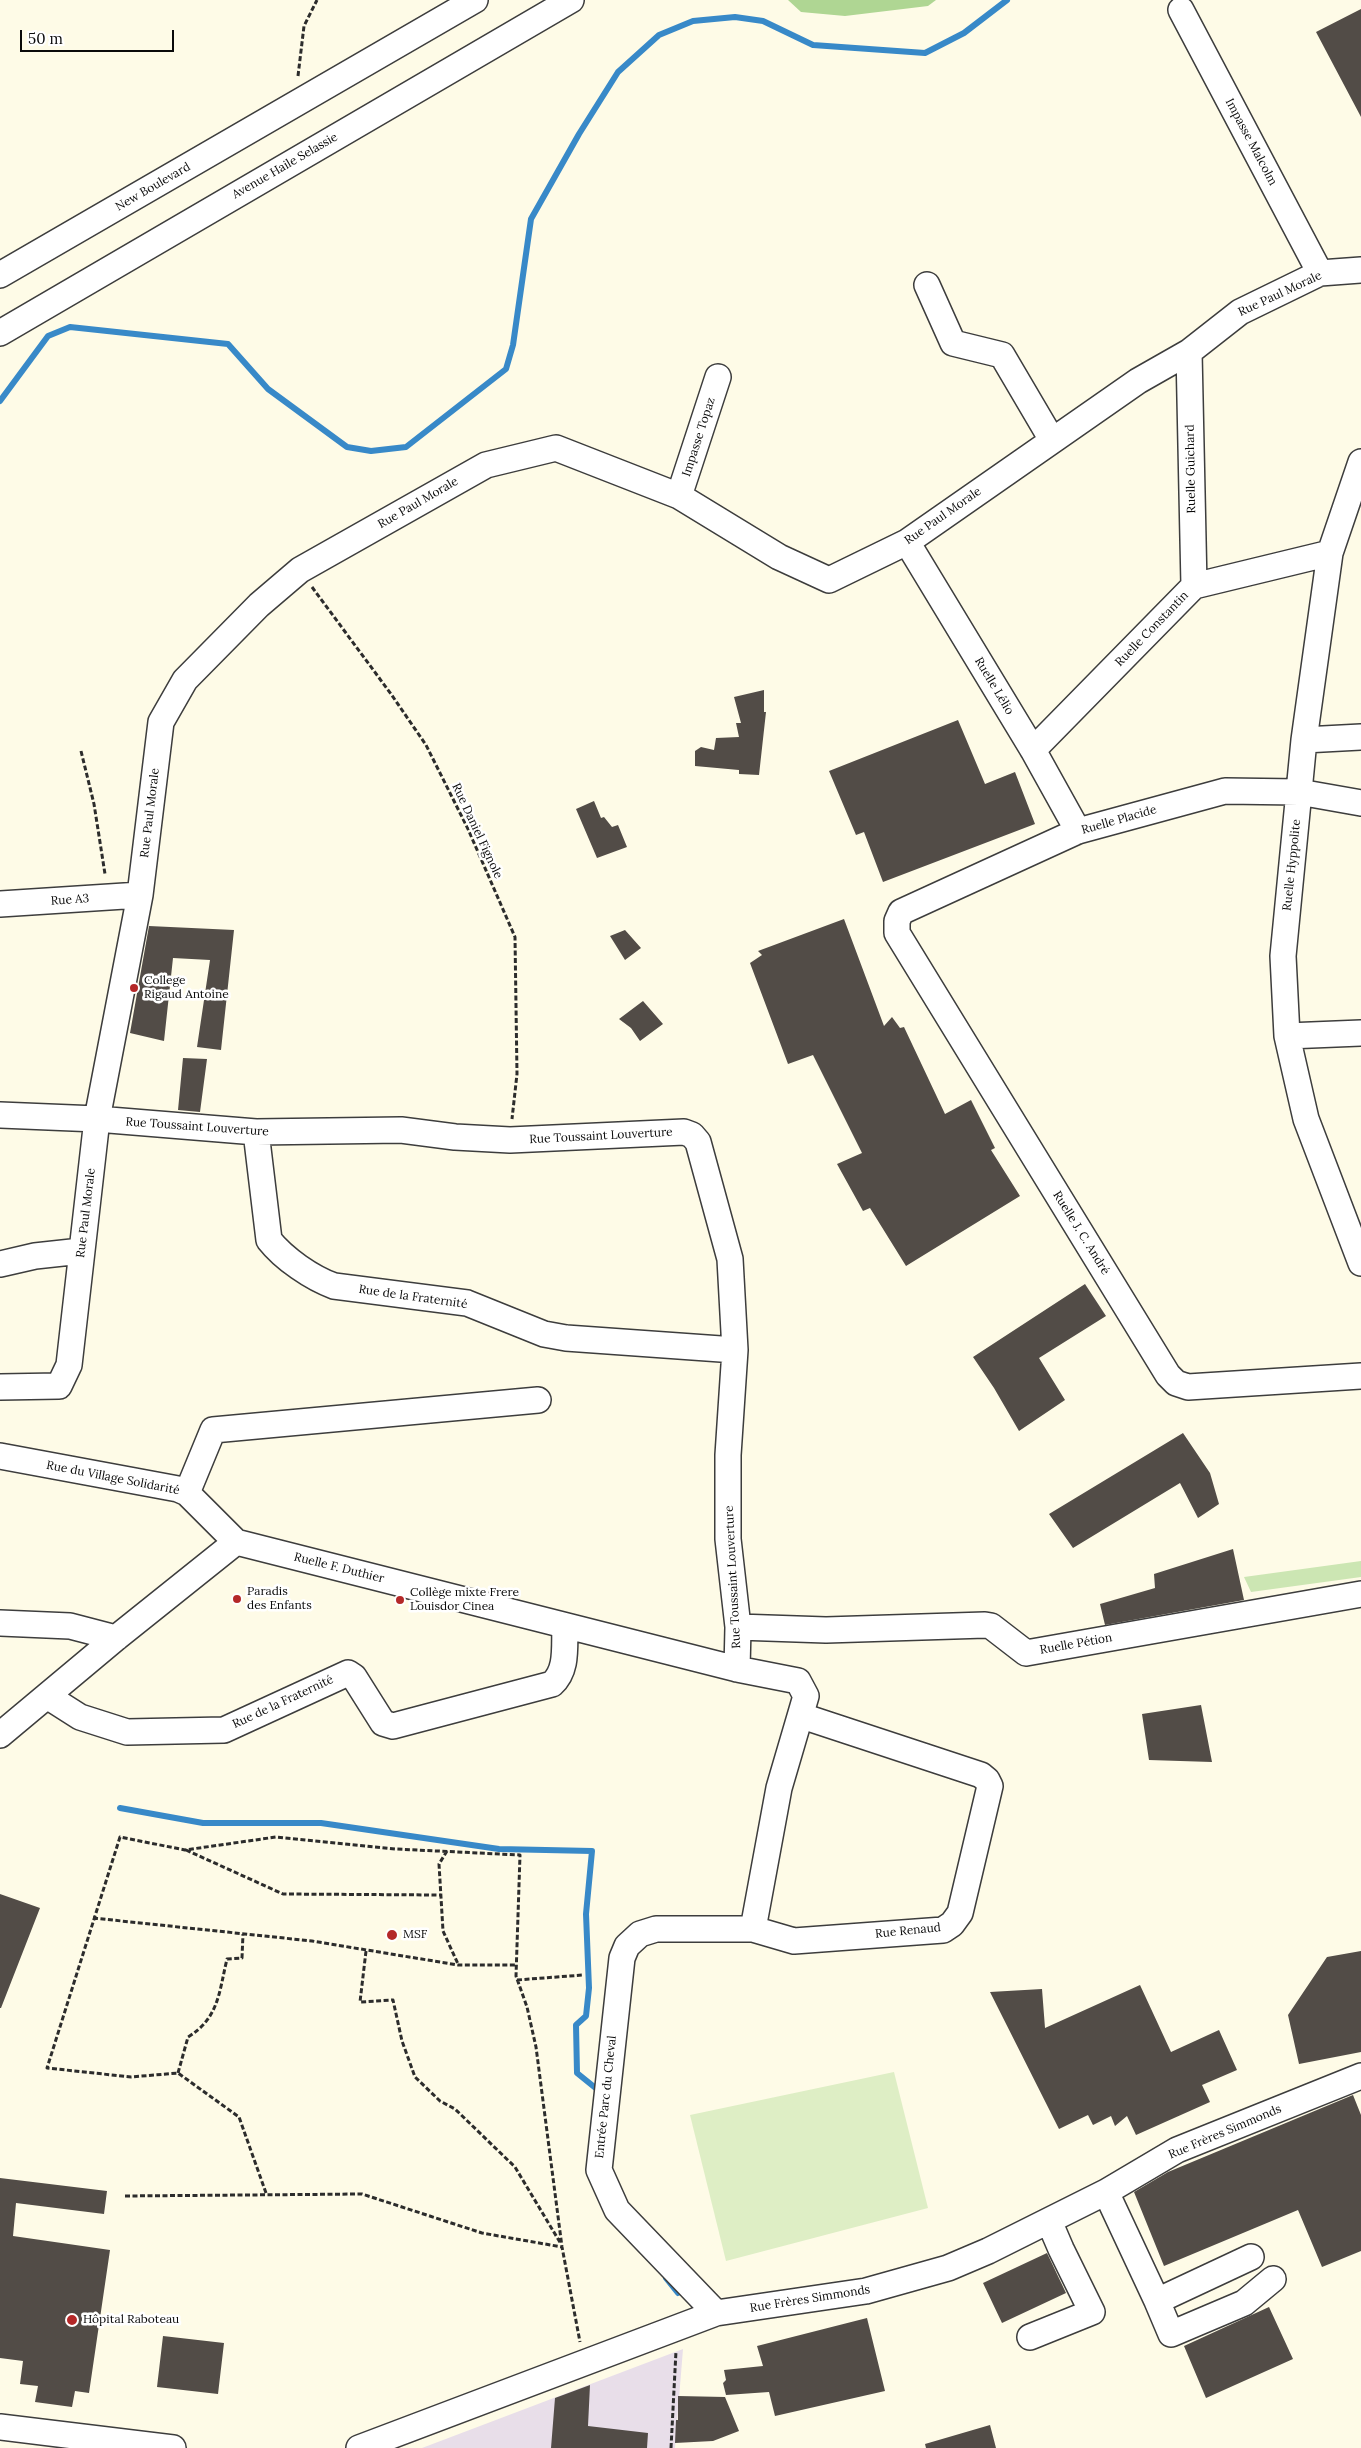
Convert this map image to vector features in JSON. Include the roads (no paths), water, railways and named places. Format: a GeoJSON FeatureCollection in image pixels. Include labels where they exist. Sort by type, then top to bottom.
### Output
{"type":"FeatureCollection","features":[{"type":"Feature","properties":{"kind":"street","name":"New Boulevard"},"geometry":{"type":"LineString","coordinates":[[0,275],[307,99],[475,0]]}},
{"type":"Feature","properties":{"kind":"street","name":"Avenue Haile Selassie"},"geometry":{"type":"LineString","coordinates":[[0,333],[105,281],[571,0]]}},
{"type":"Feature","properties":{"kind":"street","name":"Impasse Malcolm"},"geometry":{"type":"LineString","coordinates":[[1182,10],[1320,273]]}},
{"type":"Feature","properties":{"kind":"street","name":"Rue Paul Morale"},"geometry":{"type":"LineString","coordinates":[[0,1387],[59,1386],[69,1365],[97,1120],[140,895],[161,722],[185,680],[259,605],[300,570],[486,465],[556,448],[679,496],[779,557],[829,580],[907,542],[1138,381],[1189,352],[1240,312],[1320,273],[1361,270]]}},
{"type":"Feature","properties":{"kind":"street"},"geometry":{"type":"LineString","coordinates":[[927,285],[953,343],[1002,355],[1052,440]]}},
{"type":"Feature","properties":{"kind":"street","name":"Ruelle Guichard"},"geometry":{"type":"LineString","coordinates":[[1189,352],[1194,586]]}},
{"type":"Feature","properties":{"kind":"street","name":"Impasse Topaz"},"geometry":{"type":"LineString","coordinates":[[679,496],[718,377]]}},
{"type":"Feature","properties":{"kind":"street","name":"Ruelle Hyppolite"},"geometry":{"type":"LineString","coordinates":[[1361,462],[1330,553],[1304,740],[1283,956],[1287,1036],[1306,1119],[1361,1263]]}},
{"type":"Feature","properties":{"kind":"street","name":"Ruelle Lélio"},"geometry":{"type":"LineString","coordinates":[[907,542],[1033,750],[1078,831]]}},
{"type":"Feature","properties":{"kind":"street","name":"Ruelle Constantin"},"geometry":{"type":"LineString","coordinates":[[1033,750],[1194,586],[1330,553]]}},
{"type":"Feature","properties":{"kind":"street"},"geometry":{"type":"LineString","coordinates":[[1304,740],[1361,737]]}},
{"type":"Feature","properties":{"kind":"street","name":"Ruelle Placide"},"geometry":{"type":"LineString","coordinates":[[896,921],[901,912],[1078,831],[1225,790],[1299,792],[1361,803]]}},
{"type":"Feature","properties":{"kind":"street","name":"Rue A3"},"geometry":{"type":"LineString","coordinates":[[0,904],[140,895]]}},
{"type":"Feature","properties":{"kind":"street","name":"Ruelle J. C. André"},"geometry":{"type":"LineString","coordinates":[[896,921],[897,933],[902,942],[1168,1375],[1176,1383],[1188,1386],[1361,1376]]}},
{"type":"Feature","properties":{"kind":"street"},"geometry":{"type":"LineString","coordinates":[[1287,1036],[1361,1033]]}},
{"type":"Feature","properties":{"kind":"street","name":"Rue Toussaint Louverture"},"geometry":{"type":"LineString","coordinates":[[0,1116],[97,1120],[256,1132],[401,1130],[455,1137],[510,1140],[675,1133],[692,1135],[698,1142],[730,1259],[735,1350],[728,1455],[728,1540],[738,1627],[737,1669]]}},
{"type":"Feature","properties":{"kind":"street","name":"Rue de la Fraternité"},"geometry":{"type":"LineString","coordinates":[[256,1132],[269,1240],[277,1250],[324,1282],[334,1286],[468,1303],[544,1334],[566,1338],[735,1350]]}},
{"type":"Feature","properties":{"kind":"street"},"geometry":{"type":"LineString","coordinates":[[0,1264],[35,1256],[81,1251]]}},
{"type":"Feature","properties":{"kind":"street"},"geometry":{"type":"LineString","coordinates":[[187,1493],[213,1430],[538,1400]]}},
{"type":"Feature","properties":{"kind":"street","name":"Rue du Village Solidarité"},"geometry":{"type":"LineString","coordinates":[[0,1456],[178,1489],[187,1493],[236,1542]]}},
{"type":"Feature","properties":{"kind":"street"},"geometry":{"type":"LineString","coordinates":[[0,1735],[116,1638],[236,1542]]}},
{"type":"Feature","properties":{"kind":"street","name":"Ruelle F. Duthier"},"geometry":{"type":"LineString","coordinates":[[236,1542],[737,1669],[798,1681],[806,1696],[802,1716]]}},
{"type":"Feature","properties":{"kind":"street","name":"Ruelle Pétion"},"geometry":{"type":"LineString","coordinates":[[738,1627],[826,1630],[985,1624],[991,1626],[1026,1653],[1361,1594]]}},
{"type":"Feature","properties":{"kind":"street"},"geometry":{"type":"LineString","coordinates":[[0,1623],[70,1626],[116,1638]]}},
{"type":"Feature","properties":{"kind":"street","name":"Rue de la Fraternité"},"geometry":{"type":"LineString","coordinates":[[47,1696],[80,1717],[127,1732],[224,1730],[348,1673],[354,1677],[384,1723],[393,1726],[552,1684],[559,1678],[563,1668],[565,1626]]}},
{"type":"Feature","properties":{"kind":"street"},"geometry":{"type":"LineString","coordinates":[[753,1929],[779,1788],[802,1716]]}},
{"type":"Feature","properties":{"kind":"street","name":"Rue Renaud"},"geometry":{"type":"LineString","coordinates":[[622,1958],[627,1946],[640,1934],[656,1929],[753,1929],[794,1941],[943,1930],[952,1924],[960,1912],[990,1786],[987,1780],[981,1775],[802,1716]]}},
{"type":"Feature","properties":{"kind":"street","name":"Entrée Parc du Cheval"},"geometry":{"type":"LineString","coordinates":[[622,1958],[598,2170],[617,2210],[716,2313]]}},
{"type":"Feature","properties":{"kind":"street","name":"Rue Frères Simmonds"},"geometry":{"type":"LineString","coordinates":[[358,2448],[716,2313],[866,2291],[948,2268],[1050,2221],[1106,2192],[1177,2150],[1361,2076]]}},
{"type":"Feature","properties":{"kind":"street"},"geometry":{"type":"LineString","coordinates":[[1106,2192],[1171,2334],[1244,2303],[1273,2279]]}},
{"type":"Feature","properties":{"kind":"street"},"geometry":{"type":"LineString","coordinates":[[1030,2337],[1092,2312],[1061,2249],[1050,2221]]}},
{"type":"Feature","properties":{"kind":"street"},"geometry":{"type":"LineString","coordinates":[[1156,2301],[1251,2257]]}},
{"type":"Feature","properties":{"kind":"street"},"geometry":{"type":"LineString","coordinates":[[0,2427],[173,2448]]}},
{"type":"Feature","properties":{"kind":"waterway"},"geometry":{"type":"LineString","coordinates":[[0,401],[48,336],[70,327],[228,344],[268,389],[347,447],[371,451],[406,447],[506,369],[513,345],[531,219],[579,134],[618,72],[659,35],[693,21],[735,17],[763,21],[813,45],[925,53],[964,33],[1007,0]]}},
{"type":"Feature","properties":{"kind":"waterway"},"geometry":{"type":"LineString","coordinates":[[120,1808],[203,1823],[321,1823],[499,1849],[592,1851],[586,1914],[589,1988],[586,2016],[576,2025],[577,2073],[598,2090],[598,2093]]}},
{"type":"Feature","properties":{"kind":"waterway"},"geometry":{"type":"LineString","coordinates":[[666,2278],[678,2293]]}},
{"type":"Feature","properties":{"kind":"place","name":"College Rigaud Antoine"},"geometry":{"type":"Point","coordinates":[134,988]}},
{"type":"Feature","properties":{"kind":"place","name":"Paradis des Enfants"},"geometry":{"type":"Point","coordinates":[237,1599]}},
{"type":"Feature","properties":{"kind":"place","name":"Collège mixte Frere Louisdor Cinea"},"geometry":{"type":"Point","coordinates":[400,1600]}},
{"type":"Feature","properties":{"kind":"place","name":"MSF"},"geometry":{"type":"Point","coordinates":[392,1935]}},
{"type":"Feature","properties":{"kind":"place","name":"Hôpital Raboteau"},"geometry":{"type":"Point","coordinates":[72,2320]}}]}
